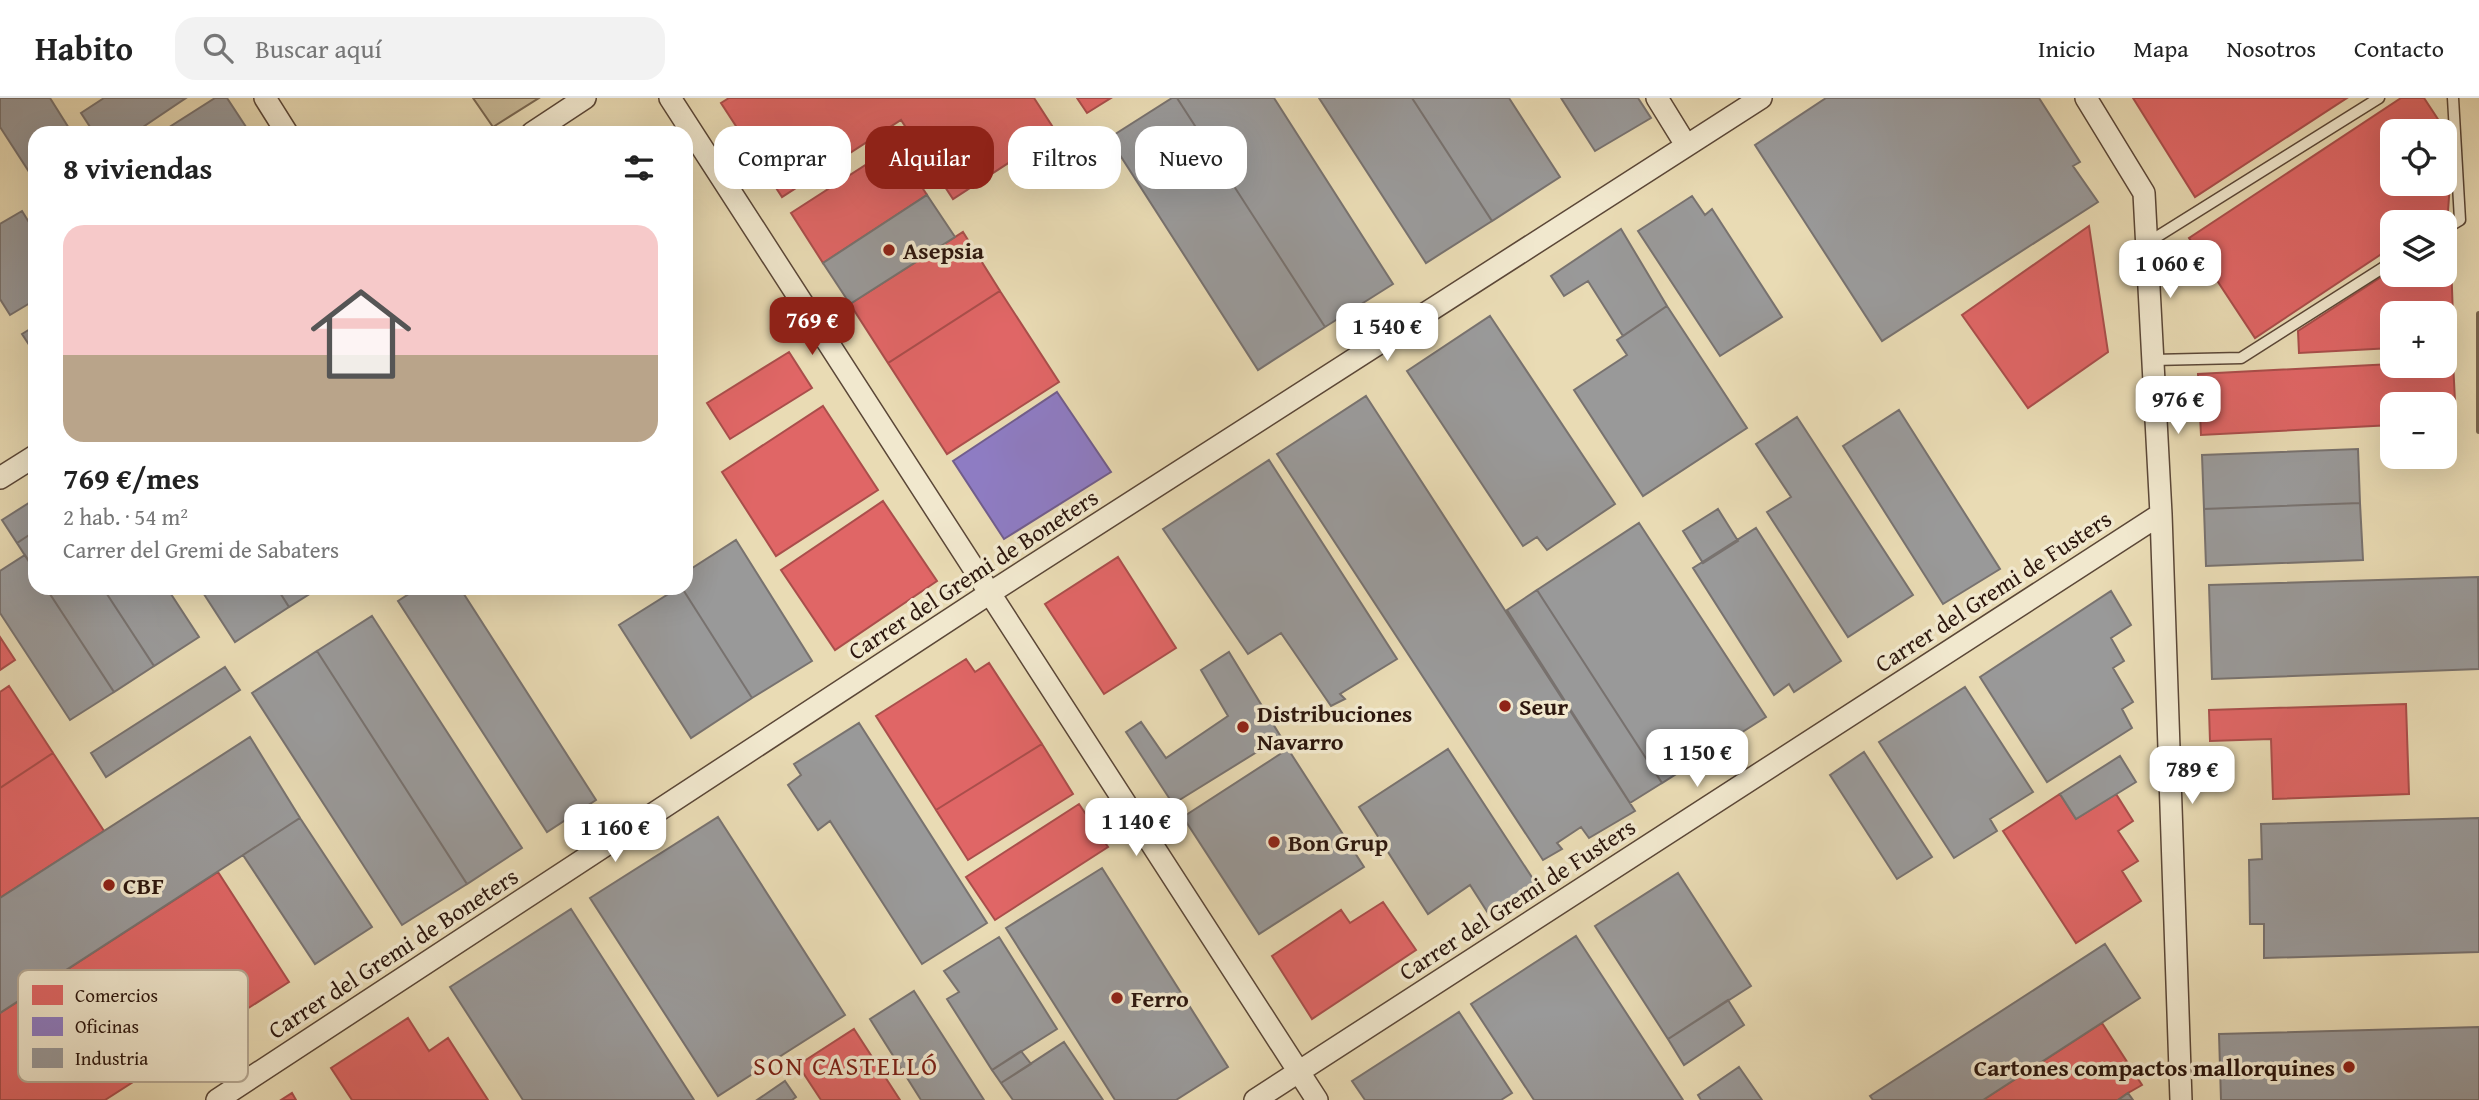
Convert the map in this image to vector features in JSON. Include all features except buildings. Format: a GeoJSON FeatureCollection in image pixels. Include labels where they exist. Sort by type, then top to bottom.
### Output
{"type":"FeatureCollection","features":[{"type":"Feature","properties":{"kind":"street"},"geometry":{"type":"LineString","coordinates":[[265,98],[283,126]]}},
{"type":"Feature","properties":{"kind":"street"},"geometry":{"type":"LineString","coordinates":[[543,126],[585,98]]}},
{"type":"Feature","properties":{"kind":"street"},"geometry":{"type":"LineString","coordinates":[[670,98],[688,126]]}},
{"type":"Feature","properties":{"kind":"street"},"geometry":{"type":"LineString","coordinates":[[1657,98],[1686,145]]}},
{"type":"Feature","properties":{"kind":"street","name":"Carrer del Gremi de Boneters"},"geometry":{"type":"LineString","coordinates":[[248,1080],[990,593],[1761,98]]}},
{"type":"Feature","properties":{"kind":"street"},"geometry":{"type":"LineString","coordinates":[[2090,100],[2144,193],[2161,514],[2180,1100]]}},
{"type":"Feature","properties":{"kind":"street"},"geometry":{"type":"LineString","coordinates":[[693,134],[1317,1100]]}},
{"type":"Feature","properties":{"kind":"street"},"geometry":{"type":"LineString","coordinates":[[0,478],[28,460]]}},
{"type":"Feature","properties":{"kind":"street","name":"Carrer del Gremi de Fusters"},"geometry":{"type":"LineString","coordinates":[[1255,1100],[2161,514]]}},
{"type":"Feature","properties":{"kind":"street","name":"Carrer del Gremi de Boneters"},"geometry":{"type":"LineString","coordinates":[[217,1100],[244,1082]]}},
{"type":"Feature","properties":{"kind":"lane"},"geometry":{"type":"LineString","coordinates":[[2146,243],[2379,98]]}},
{"type":"Feature","properties":{"kind":"lane"},"geometry":{"type":"LineString","coordinates":[[2453,98],[2460,220],[2457,222]]}},
{"type":"Feature","properties":{"kind":"lane"},"geometry":{"type":"LineString","coordinates":[[2153,360],[2241,358],[2380,270]]}},
{"type":"Feature","properties":{"kind":"shaded area"},"geometry":{"type":"Polygon","coordinates":[[[473,98],[539,98],[495,126],[473,98]]]}},
{"type":"Feature","properties":{"kind":"waterway"},"geometry":{"type":"LineString","coordinates":[[2479,314],[2479,431]]}},
{"type":"Feature","properties":{"kind":"place","name":"Asepsia"},"geometry":{"type":"Point","coordinates":[889,250]}},
{"type":"Feature","properties":{"kind":"place","name":"Seur"},"geometry":{"type":"Point","coordinates":[1505,706]}},
{"type":"Feature","properties":{"kind":"place","name":"Distribuciones Navarro"},"geometry":{"type":"Point","coordinates":[1243,727]}},
{"type":"Feature","properties":{"kind":"place","name":"Bon Grup"},"geometry":{"type":"Point","coordinates":[1274,842]}},
{"type":"Feature","properties":{"kind":"place","name":"CBF"},"geometry":{"type":"Point","coordinates":[109,885]}},
{"type":"Feature","properties":{"kind":"place","name":"Ferro"},"geometry":{"type":"Point","coordinates":[1117,998]}},
{"type":"Feature","properties":{"kind":"place","name":"Cartones compactos mallorquines"},"geometry":{"type":"Point","coordinates":[2349,1067]}},
{"type":"Feature","properties":{"kind":"district","name":"SON CASTELLÓ"},"geometry":{"type":"Point","coordinates":[846,1065]}}]}
